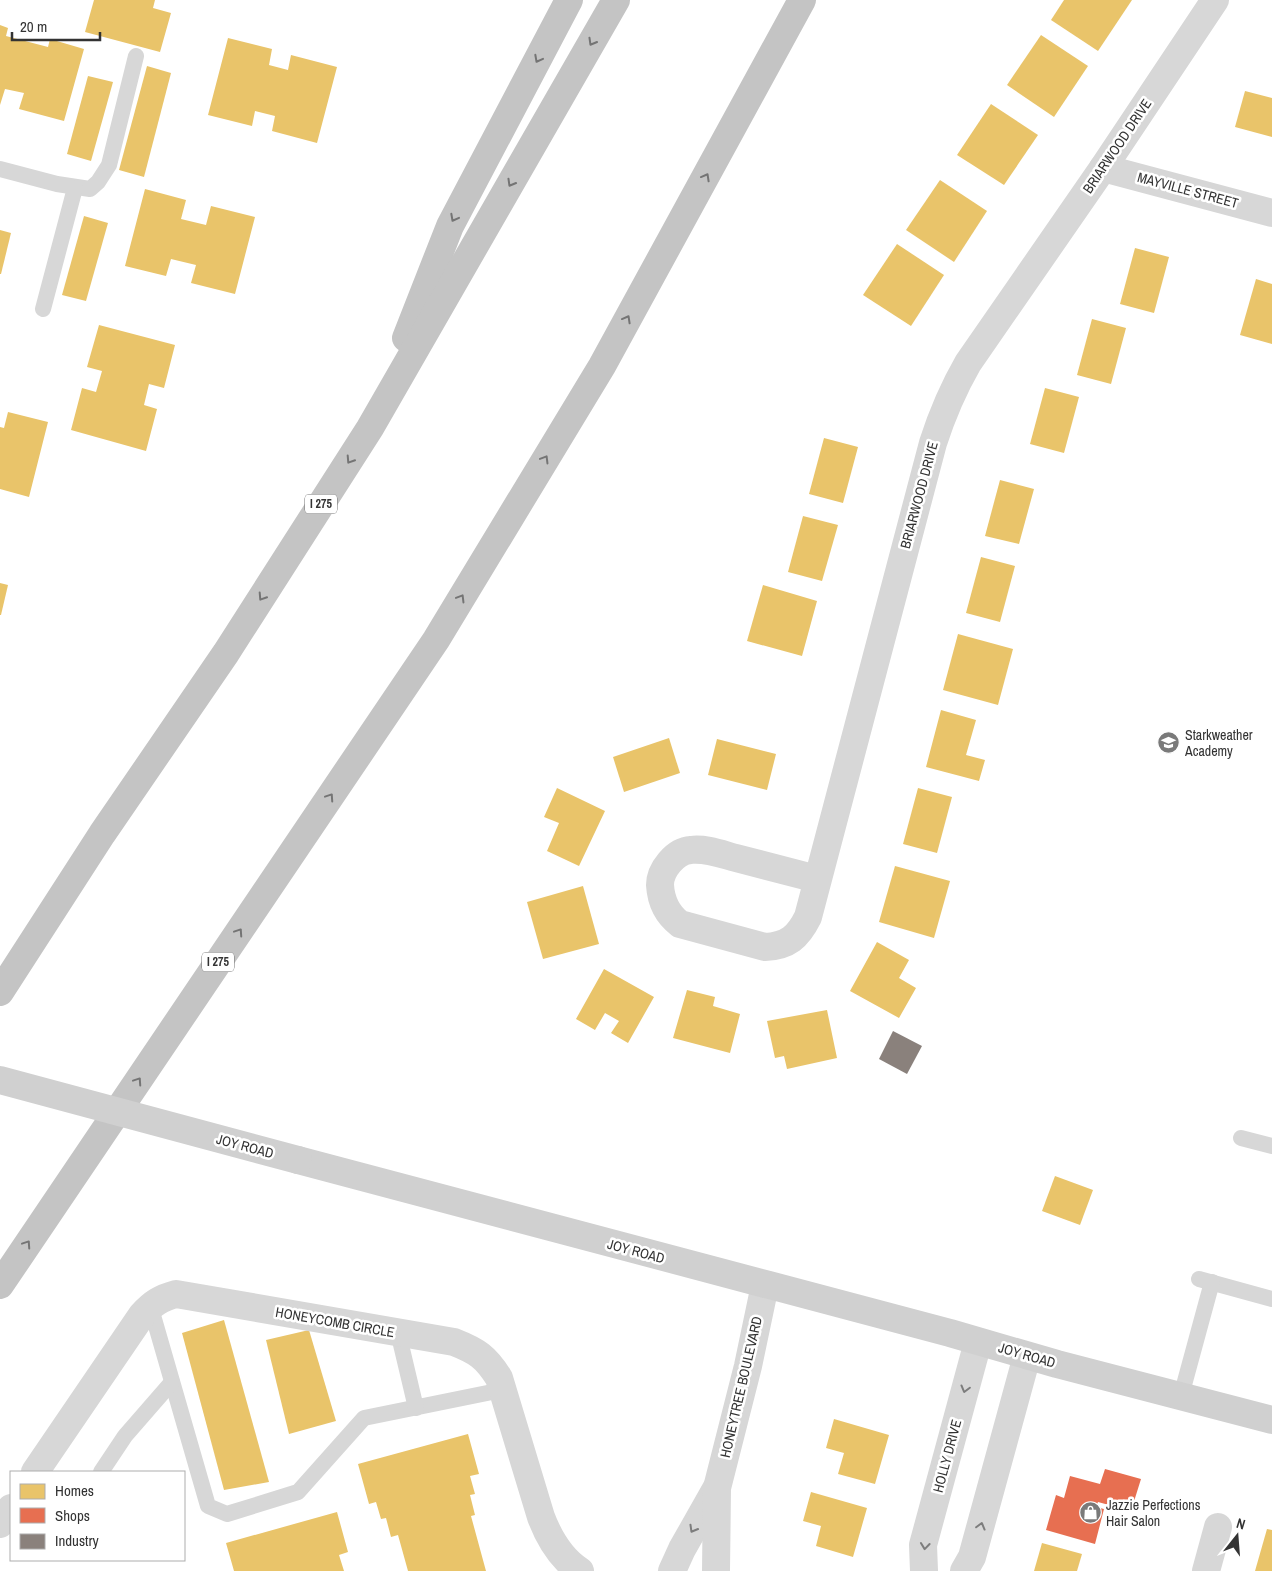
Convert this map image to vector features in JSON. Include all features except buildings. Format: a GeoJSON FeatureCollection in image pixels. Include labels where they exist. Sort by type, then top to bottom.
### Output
{"type":"FeatureCollection","features":[{"type":"Feature","properties":{"kind":"highway"},"geometry":{"type":"LineString","coordinates":[[370,428],[450,226],[569,0]]}},
{"type":"Feature","properties":{"kind":"highway","name":"I 275"},"geometry":{"type":"LineString","coordinates":[[0,992],[102,834],[226,653],[370,428],[616,0]]}},
{"type":"Feature","properties":{"kind":"highway","name":"I 275"},"geometry":{"type":"LineString","coordinates":[[0,1284],[436,640],[602,366],[802,0]]}},
{"type":"Feature","properties":{"kind":"highway"},"geometry":{"type":"LineString","coordinates":[[770,59],[824,0]]}},
{"type":"Feature","properties":{"kind":"street","name":"BRIARWOOD DRIVE"},"geometry":{"type":"LineString","coordinates":[[817,879],[709,851],[689,850],[671,860],[665,869],[660,886],[671,918],[680,924],[765,947],[779,946],[798,934],[804,925],[808,917],[942,415],[968,363],[1103,168],[1215,0]]}},
{"type":"Feature","properties":{"kind":"street","name":"MAYVILLE STREET"},"geometry":{"type":"LineString","coordinates":[[1103,168],[1272,213]]}},
{"type":"Feature","properties":{"kind":"street","name":"JOY ROAD"},"geometry":{"type":"LineString","coordinates":[[0,1080],[1272,1420]]}},
{"type":"Feature","properties":{"kind":"street","name":"HONEYTREE BOULEVARD"},"geometry":{"type":"LineString","coordinates":[[672,1571],[716,1488],[748,1366],[765,1285]]}},
{"type":"Feature","properties":{"kind":"street","name":"HONEYCOMB CIRCLE"},"geometry":{"type":"LineString","coordinates":[[36,1471],[142,1315],[160,1298],[176,1294],[454,1342],[475,1350],[489,1362],[499,1378],[541,1517],[548,1534],[558,1550],[580,1571]]}},
{"type":"Feature","properties":{"kind":"street","name":"HOLLY DRIVE"},"geometry":{"type":"LineString","coordinates":[[924,1571],[923,1545],[978,1342]]}},
{"type":"Feature","properties":{"kind":"street"},"geometry":{"type":"LineString","coordinates":[[964,1571],[972,1557],[1027,1356]]}},
{"type":"Feature","properties":{"kind":"street","name":"HONEYTREE BOULEVARD"},"geometry":{"type":"LineString","coordinates":[[716,1488],[716,1571]]}},
{"type":"Feature","properties":{"kind":"street"},"geometry":{"type":"LineString","coordinates":[[0,1524],[10,1509]]}},
{"type":"Feature","properties":{"kind":"street"},"geometry":{"type":"LineString","coordinates":[[1206,1571],[1218,1527]]}},
{"type":"Feature","properties":{"kind":"lane"},"geometry":{"type":"LineString","coordinates":[[0,169],[75,188],[90,189],[98,182],[109,164],[136,56]]}},
{"type":"Feature","properties":{"kind":"lane"},"geometry":{"type":"LineString","coordinates":[[43,310],[75,188]]}},
{"type":"Feature","properties":{"kind":"lane"},"geometry":{"type":"LineString","coordinates":[[1241,1138],[1272,1146]]}},
{"type":"Feature","properties":{"kind":"lane"},"geometry":{"type":"LineString","coordinates":[[1181,1396],[1206,1280],[1272,1298]]}},
{"type":"Feature","properties":{"kind":"lane"},"geometry":{"type":"LineString","coordinates":[[150,1306],[208,1506],[227,1514],[298,1492],[364,1418],[502,1390]]}},
{"type":"Feature","properties":{"kind":"lane"},"geometry":{"type":"LineString","coordinates":[[398,1332],[416,1408]]}},
{"type":"Feature","properties":{"kind":"lane"},"geometry":{"type":"LineString","coordinates":[[102,1471],[125,1436],[172,1382]]}},
{"type":"Feature","properties":{"kind":"place","name":"Starkweather Academy"},"geometry":{"type":"Point","coordinates":[1169,743]}},
{"type":"Feature","properties":{"kind":"place","name":"Jazzie Perfections Hair Salon"},"geometry":{"type":"Point","coordinates":[1090,1513]}}]}
